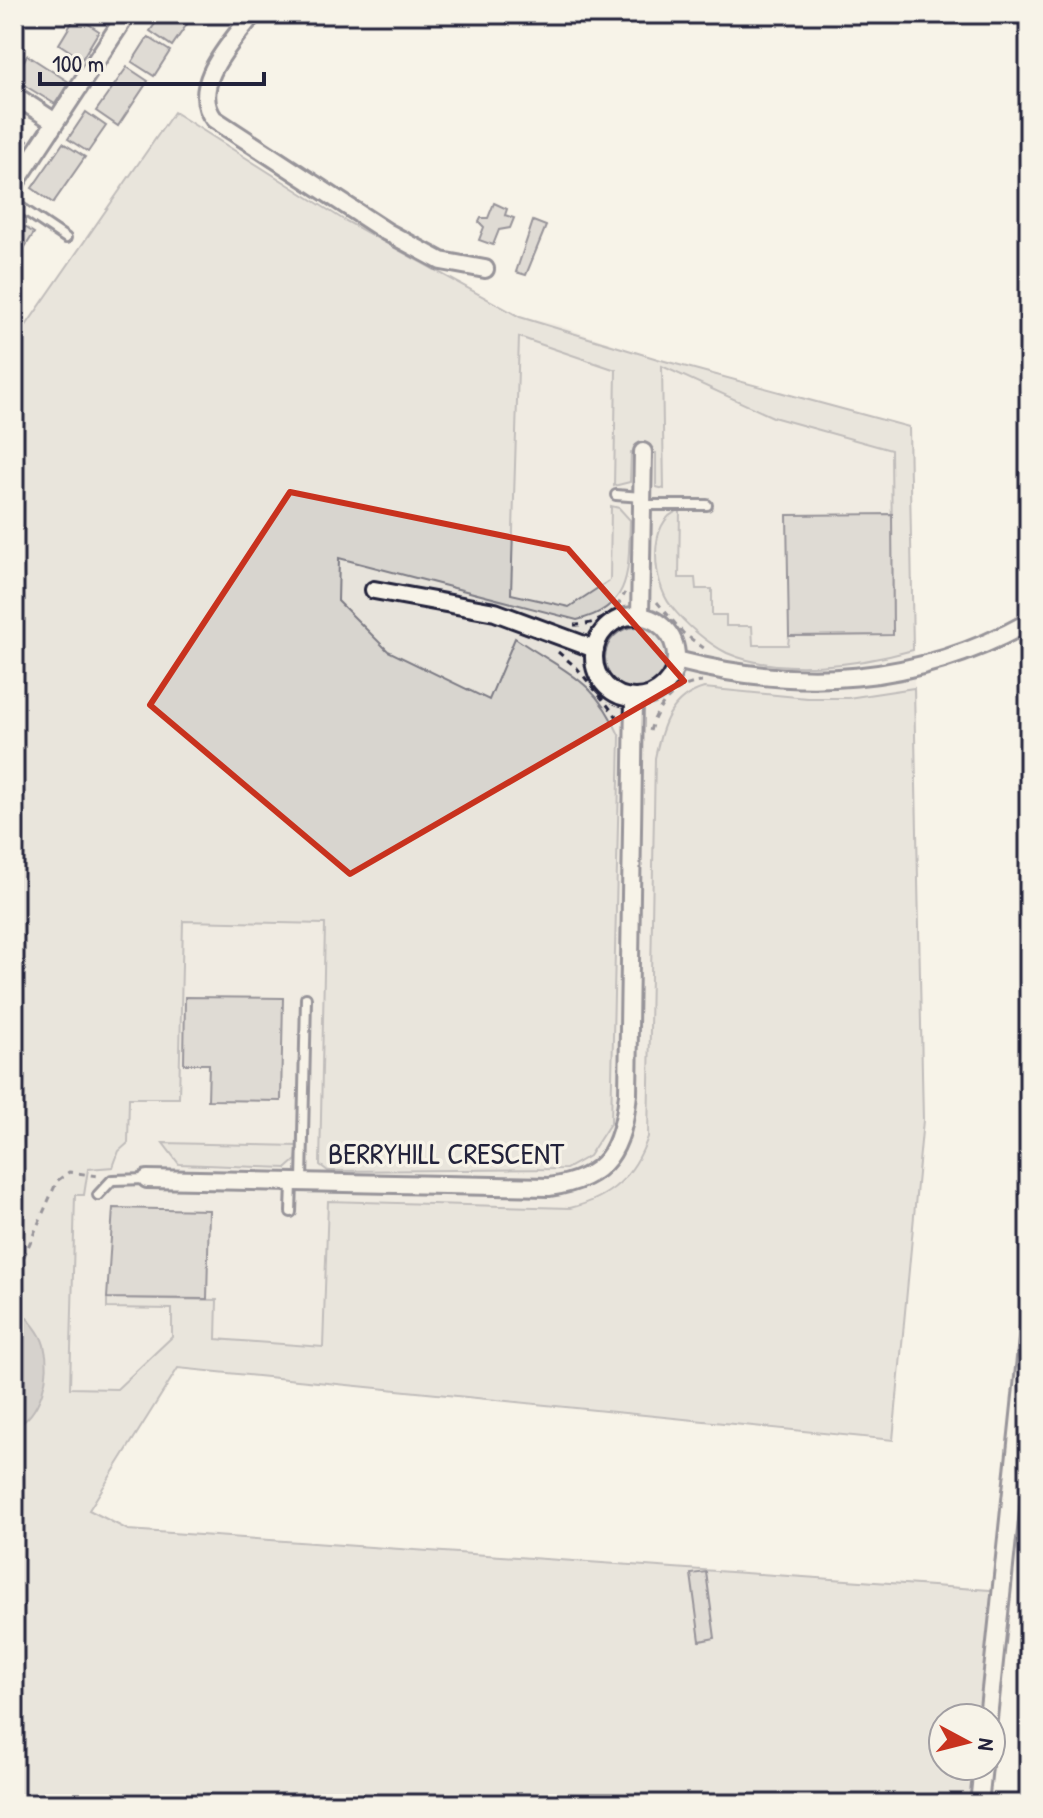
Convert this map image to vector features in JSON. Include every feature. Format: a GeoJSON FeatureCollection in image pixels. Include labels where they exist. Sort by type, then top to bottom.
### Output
{"type":"FeatureCollection","features":[{"type":"Feature","properties":{"kind":"street"},"geometry":{"type":"LineString","coordinates":[[14,185],[127,14]]}},
{"type":"Feature","properties":{"kind":"street"},"geometry":{"type":"LineString","coordinates":[[253,14],[211,75],[206,109],[214,119],[387,232],[441,261],[485,269]]}},
{"type":"Feature","properties":{"kind":"street"},"geometry":{"type":"LineString","coordinates":[[14,95],[55,122]]}},
{"type":"Feature","properties":{"kind":"street"},"geometry":{"type":"LineString","coordinates":[[640,616],[643,452]]}},
{"type":"Feature","properties":{"kind":"street"},"geometry":{"type":"LineString","coordinates":[[374,590],[495,612],[595,649]]}},
{"type":"Feature","properties":{"kind":"street"},"geometry":{"type":"LineString","coordinates":[[640,616],[652,619],[670,636],[676,660],[667,683],[646,697],[634,698],[607,688],[594,663],[595,649],[606,627],[616,620],[640,616]]}},
{"type":"Feature","properties":{"kind":"street"},"geometry":{"type":"LineString","coordinates":[[676,660],[760,678],[858,678],[935,662],[1029,622]]}},
{"type":"Feature","properties":{"kind":"street","name":"BERRYHILL CRESCENT"},"geometry":{"type":"LineString","coordinates":[[147,1179],[549,1187],[581,1180],[607,1162],[625,1123],[628,1094],[634,698]]}},
{"type":"Feature","properties":{"kind":"street"},"geometry":{"type":"LineString","coordinates":[[990,1702],[1029,1330]]}},
{"type":"Feature","properties":{"kind":"street"},"geometry":{"type":"LineString","coordinates":[[979,1804],[981,1782]]}},
{"type":"Feature","properties":{"kind":"lane"},"geometry":{"type":"LineString","coordinates":[[14,203],[66,238]]}},
{"type":"Feature","properties":{"kind":"lane"},"geometry":{"type":"LineString","coordinates":[[616,495],[643,501],[707,505]]}},
{"type":"Feature","properties":{"kind":"lane"},"geometry":{"type":"LineString","coordinates":[[291,1212],[297,1183],[306,998]]}},
{"type":"Feature","properties":{"kind":"lane"},"geometry":{"type":"LineString","coordinates":[[98,1195],[105,1184],[116,1179],[147,1179]]}},
{"type":"Feature","properties":{"kind":"path"},"geometry":{"type":"LineString","coordinates":[[562,622],[585,625],[602,619],[617,607],[627,590]]}},
{"type":"Feature","properties":{"kind":"path"},"geometry":{"type":"LineString","coordinates":[[655,597],[666,616],[683,633],[715,655]]}},
{"type":"Feature","properties":{"kind":"path"},"geometry":{"type":"LineString","coordinates":[[14,1279],[57,1181],[77,1172],[116,1179]]}},
{"type":"Feature","properties":{"kind":"path"},"geometry":{"type":"LineString","coordinates":[[14,1259],[21,1262]]}},
{"type":"Feature","properties":{"kind":"highlighted area"},"geometry":{"type":"Polygon","coordinates":[[[290,492],[568,549],[684,681],[350,874],[150,705],[290,492]]]}},
{"type":"Feature","properties":{"kind":"shaded area"},"geometry":{"type":"Polygon","coordinates":[[[174,112],[344,220],[520,317],[661,360],[909,427],[913,650],[820,666],[748,660],[719,649],[683,620],[671,606],[657,569],[657,539],[662,526],[669,516],[680,510],[679,578],[695,578],[696,589],[712,589],[712,615],[726,615],[726,626],[752,626],[753,645],[788,645],[789,636],[893,635],[891,450],[773,417],[662,366],[664,489],[656,487],[656,453],[631,452],[630,482],[614,486],[616,370],[519,337],[511,594],[569,607],[610,580],[611,506],[619,508],[630,520],[627,569],[618,595],[609,606],[596,614],[577,620],[339,558],[338,601],[388,651],[489,700],[515,638],[576,678],[600,701],[610,717],[620,737],[611,1122],[589,1156],[566,1169],[328,1171],[320,1165],[325,924],[183,921],[179,1098],[129,1098],[128,1143],[119,1151],[113,1167],[88,1169],[84,1195],[75,1195],[70,1388],[117,1389],[172,1337],[172,1309],[107,1308],[107,1298],[217,1300],[216,1339],[323,1347],[328,1201],[570,1208],[598,1198],[619,1183],[636,1163],[648,1137],[655,758],[669,714],[683,699],[704,688],[807,698],[848,698],[914,688],[923,1120],[893,1440],[178,1368],[89,1510],[128,1530],[1004,1591],[993,1702],[927,1702],[927,1782],[986,1782],[984,1804],[14,1804],[14,343],[174,112]]]}},
{"type":"Feature","properties":{"kind":"shaded area"},"geometry":{"type":"Polygon","coordinates":[[[344,220],[520,317],[554,324],[661,360],[909,427],[923,1120],[893,1440],[178,1368],[89,1510],[14,1075],[77,919],[333,924],[344,220]]]}},
{"type":"Feature","properties":{"kind":"shaded area"},"geometry":{"type":"Polygon","coordinates":[[[636,627],[648,629],[658,636],[665,646],[665,670],[658,680],[648,687],[636,689],[624,687],[614,680],[607,670],[605,658],[607,646],[614,636],[624,629],[636,627]]]}},
{"type":"Feature","properties":{"kind":"shaded area"},"geometry":{"type":"Polygon","coordinates":[[[163,1143],[298,1146],[296,1160],[287,1168],[179,1164],[163,1143]]]}},
{"type":"Feature","properties":{"kind":"shaded area"},"geometry":{"type":"Polygon","coordinates":[[[14,1305],[39,1334],[44,1345],[46,1368],[37,1404],[31,1414],[14,1428],[14,1305]]]}},
{"type":"Feature","properties":{"kind":"building"},"geometry":{"type":"Polygon","coordinates":[[[162,14],[194,14],[172,46],[150,31],[162,14]]]}},
{"type":"Feature","properties":{"kind":"building"},"geometry":{"type":"Polygon","coordinates":[[[76,16],[99,31],[82,59],[59,44],[76,16]]]}},
{"type":"Feature","properties":{"kind":"building"},"geometry":{"type":"Polygon","coordinates":[[[148,37],[170,51],[154,76],[132,62],[148,37]]]}},
{"type":"Feature","properties":{"kind":"building"},"geometry":{"type":"Polygon","coordinates":[[[27,55],[69,82],[55,104],[14,79],[27,55]]]}},
{"type":"Feature","properties":{"kind":"building"},"geometry":{"type":"Polygon","coordinates":[[[127,67],[148,81],[118,126],[96,111],[127,67]]]}},
{"type":"Feature","properties":{"kind":"building"},"geometry":{"type":"Polygon","coordinates":[[[86,112],[106,126],[88,152],[68,139],[86,112]]]}},
{"type":"Feature","properties":{"kind":"building"},"geometry":{"type":"Polygon","coordinates":[[[14,131],[28,140],[15,161],[14,161],[14,131]]]}},
{"type":"Feature","properties":{"kind":"building"},"geometry":{"type":"Polygon","coordinates":[[[63,143],[85,157],[53,203],[32,188],[63,143]]]}},
{"type":"Feature","properties":{"kind":"building"},"geometry":{"type":"Polygon","coordinates":[[[494,203],[507,209],[505,215],[514,218],[510,228],[499,230],[493,245],[479,240],[484,227],[479,222],[481,218],[488,218],[494,203]]]}},
{"type":"Feature","properties":{"kind":"building"},"geometry":{"type":"Polygon","coordinates":[[[14,220],[34,233],[14,264],[14,220]]]}},
{"type":"Feature","properties":{"kind":"building"},"geometry":{"type":"Polygon","coordinates":[[[533,221],[546,226],[526,275],[516,272],[533,221]]]}},
{"type":"Feature","properties":{"kind":"building"},"geometry":{"type":"Polygon","coordinates":[[[892,514],[893,635],[789,636],[787,515],[892,514]]]}},
{"type":"Feature","properties":{"kind":"building"},"geometry":{"type":"Polygon","coordinates":[[[185,997],[283,998],[281,1101],[208,1100],[209,1064],[184,1064],[185,997]]]}},
{"type":"Feature","properties":{"kind":"building"},"geometry":{"type":"Polygon","coordinates":[[[113,1208],[209,1210],[207,1299],[107,1298],[113,1208]]]}},
{"type":"Feature","properties":{"kind":"building"},"geometry":{"type":"Polygon","coordinates":[[[706,1572],[715,1638],[700,1641],[691,1574],[706,1572]]]}}]}
